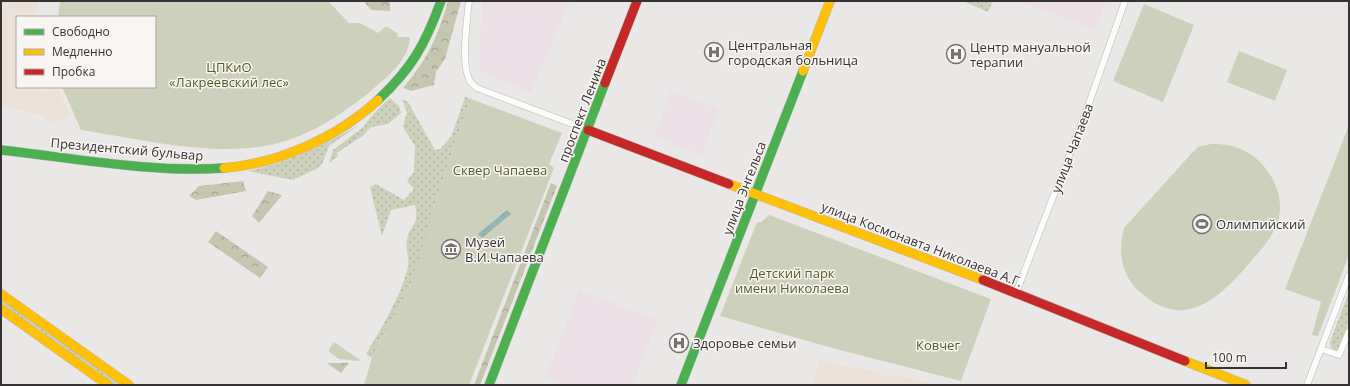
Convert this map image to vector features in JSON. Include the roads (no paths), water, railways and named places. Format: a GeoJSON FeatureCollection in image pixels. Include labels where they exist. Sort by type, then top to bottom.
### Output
{"type":"FeatureCollection","features":[{"type":"Feature","properties":{"kind":"main road","name":"Президентский бульвар"},"geometry":{"type":"LineString","coordinates":[[1,150],[174,163],[215,164],[250,158],[272,152],[307,138],[345,118],[377,94],[390,82],[415,50],[435,1]]}},
{"type":"Feature","properties":{"kind":"main road","name":"Президентский бульвар"},"geometry":{"type":"LineString","coordinates":[[1,144],[174,168],[227,168],[266,160],[309,143],[358,116],[393,86],[412,64],[421,50],[441,1]]}},
{"type":"Feature","properties":{"kind":"main road","name":"проспект Ленина"},"geometry":{"type":"LineString","coordinates":[[489,385],[586,129],[632,1]]}},
{"type":"Feature","properties":{"kind":"main road","name":"проспект Ленина"},"geometry":{"type":"LineString","coordinates":[[484,385],[637,1]]}},
{"type":"Feature","properties":{"kind":"main road","name":"улица Энгельса"},"geometry":{"type":"LineString","coordinates":[[681,385],[830,1]]}},
{"type":"Feature","properties":{"kind":"main road","name":"улица Космонавта Николаева А.Г."},"geometry":{"type":"LineString","coordinates":[[586,129],[1016,293],[1246,385]]}},
{"type":"Feature","properties":{"kind":"main road"},"geometry":{"type":"LineString","coordinates":[[1,294],[129,385]]}},
{"type":"Feature","properties":{"kind":"main road"},"geometry":{"type":"LineString","coordinates":[[1,309],[108,385]]}},
{"type":"Feature","properties":{"kind":"street","name":"улица Космонавта Николаева А.Г."},"geometry":{"type":"LineString","coordinates":[[469,1],[466,60],[469,80],[477,88],[586,129]]}},
{"type":"Feature","properties":{"kind":"street","name":"улица Чапаева"},"geometry":{"type":"LineString","coordinates":[[1016,293],[1087,109],[1125,1]]}},
{"type":"Feature","properties":{"kind":"street"},"geometry":{"type":"LineString","coordinates":[[1307,385],[1349,275]]}},
{"type":"Feature","properties":{"kind":"street"},"geometry":{"type":"LineString","coordinates":[[1320,349],[1339,355],[1349,331]]}},
{"type":"Feature","properties":{"kind":"water"},"geometry":{"type":"Polygon","coordinates":[[[507,210],[511,214],[482,238],[478,234],[507,210]]]}},
{"type":"Feature","properties":{"kind":"place","name":"Центральная городская больница"},"geometry":{"type":"Point","coordinates":[714,52]}},
{"type":"Feature","properties":{"kind":"place","name":"Центр мануальной терапии"},"geometry":{"type":"Point","coordinates":[956,54]}},
{"type":"Feature","properties":{"kind":"place","name":"Олимпийский"},"geometry":{"type":"Point","coordinates":[1202,224]}},
{"type":"Feature","properties":{"kind":"place","name":"Музей В.И.Чапаева"},"geometry":{"type":"Point","coordinates":[451,249]}},
{"type":"Feature","properties":{"kind":"place","name":"Здоровье семьи"},"geometry":{"type":"Point","coordinates":[679,343]}},
{"type":"Feature","properties":{"kind":"park label","name":"ЦПКиО «Лакреевский лес»"},"geometry":{"type":"Point","coordinates":[229,74]}},
{"type":"Feature","properties":{"kind":"park label","name":"Сквер Чапаева"},"geometry":{"type":"Point","coordinates":[500,170]}},
{"type":"Feature","properties":{"kind":"park label","name":"Детский парк имени Николаева"},"geometry":{"type":"Point","coordinates":[792,280]}},
{"type":"Feature","properties":{"kind":"park label","name":"Ковчег"},"geometry":{"type":"Point","coordinates":[938,345]}}]}
